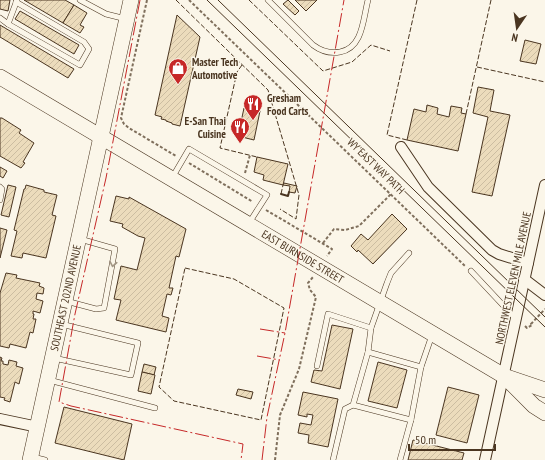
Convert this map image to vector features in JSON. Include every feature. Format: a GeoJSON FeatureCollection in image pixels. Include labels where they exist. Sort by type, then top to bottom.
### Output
{"type":"FeatureCollection","features":[{"type":"Feature","properties":{"kind":"main road","name":"SOUTHEAST 202ND AVENUE"},"geometry":{"type":"LineString","coordinates":[[36,459],[38,427],[131,0]]}},
{"type":"Feature","properties":{"kind":"main road","name":"EAST BURNSIDE STREET"},"geometry":{"type":"LineString","coordinates":[[0,76],[504,376],[545,390]]}},
{"type":"Feature","properties":{"kind":"main road","name":"EAST BURNSIDE STREET"},"geometry":{"type":"LineString","coordinates":[[504,376],[534,406],[545,413]]}},
{"type":"Feature","properties":{"kind":"street"},"geometry":{"type":"LineString","coordinates":[[401,147],[428,187],[492,250],[499,254],[528,263]]}},
{"type":"Feature","properties":{"kind":"street","name":"NORTHWEST ELEVEN MILE AVENUE"},"geometry":{"type":"LineString","coordinates":[[486,460],[545,185]]}},
{"type":"Feature","properties":{"kind":"street"},"geometry":{"type":"LineString","coordinates":[[524,279],[545,295]]}},
{"type":"Feature","properties":{"kind":"street"},"geometry":{"type":"LineString","coordinates":[[0,419],[38,427]]}},
{"type":"Feature","properties":{"kind":"lane"},"geometry":{"type":"LineString","coordinates":[[80,0],[106,14],[127,19]]}},
{"type":"Feature","properties":{"kind":"lane"},"geometry":{"type":"LineString","coordinates":[[268,0],[313,45],[321,50],[334,53],[348,50],[354,46],[360,31],[368,0]]}},
{"type":"Feature","properties":{"kind":"lane"},"geometry":{"type":"LineString","coordinates":[[0,18],[8,24],[80,65],[89,49],[84,42],[17,1],[8,24]]}},
{"type":"Feature","properties":{"kind":"lane"},"geometry":{"type":"LineString","coordinates":[[172,178],[190,149],[267,195],[249,224]]}},
{"type":"Feature","properties":{"kind":"lane"},"geometry":{"type":"LineString","coordinates":[[0,187],[2,189],[0,200]]}},
{"type":"Feature","properties":{"kind":"lane"},"geometry":{"type":"LineString","coordinates":[[65,301],[96,309],[104,308],[115,249],[79,239]]}},
{"type":"Feature","properties":{"kind":"lane"},"geometry":{"type":"LineString","coordinates":[[333,460],[345,410],[353,405],[368,352],[371,328],[380,302],[391,273],[409,254]]}},
{"type":"Feature","properties":{"kind":"lane"},"geometry":{"type":"LineString","coordinates":[[471,271],[516,318]]}},
{"type":"Feature","properties":{"kind":"lane"},"geometry":{"type":"LineString","coordinates":[[317,366],[328,314],[371,328]]}},
{"type":"Feature","properties":{"kind":"lane"},"geometry":{"type":"LineString","coordinates":[[53,358],[131,375],[138,343],[60,324]]}},
{"type":"Feature","properties":{"kind":"lane"},"geometry":{"type":"LineString","coordinates":[[400,460],[411,420],[421,367],[432,334]]}},
{"type":"Feature","properties":{"kind":"lane"},"geometry":{"type":"LineString","coordinates":[[368,352],[421,367]]}},
{"type":"Feature","properties":{"kind":"lane"},"geometry":{"type":"LineString","coordinates":[[48,380],[155,408]]}},
{"type":"Feature","properties":{"kind":"lane"},"geometry":{"type":"LineString","coordinates":[[353,405],[411,420]]}},
{"type":"Feature","properties":{"kind":"path","name":"WY'EAST WAY PATH"},"geometry":{"type":"LineString","coordinates":[[189,0],[471,271]]}},
{"type":"Feature","properties":{"kind":"path"},"geometry":{"type":"LineString","coordinates":[[323,243],[334,229],[345,230],[358,226],[390,194]]}},
{"type":"Feature","properties":{"kind":"path"},"geometry":{"type":"LineString","coordinates":[[274,460],[280,414],[299,368],[316,297],[310,290],[308,284]]}},
{"type":"Feature","properties":{"kind":"path"},"geometry":{"type":"LineString","coordinates":[[516,318],[528,328],[545,309],[543,307],[545,305]]}},
{"type":"Feature","properties":{"kind":"building"},"geometry":{"type":"Polygon","coordinates":[[[0,0],[10,0],[8,11],[0,9],[0,0]]]}},
{"type":"Feature","properties":{"kind":"building"},"geometry":{"type":"Polygon","coordinates":[[[24,0],[65,0],[74,5],[63,23],[24,0]]]}},
{"type":"Feature","properties":{"kind":"building"},"geometry":{"type":"Polygon","coordinates":[[[288,0],[299,11],[295,15],[283,4],[288,0]]]}},
{"type":"Feature","properties":{"kind":"building"},"geometry":{"type":"Polygon","coordinates":[[[295,0],[317,0],[306,11],[295,0]]]}},
{"type":"Feature","properties":{"kind":"building"},"geometry":{"type":"Polygon","coordinates":[[[74,5],[87,13],[80,25],[84,27],[80,33],[63,23],[74,5]]]}},
{"type":"Feature","properties":{"kind":"building"},"geometry":{"type":"Polygon","coordinates":[[[20,11],[79,45],[74,54],[15,19],[20,11]]]}},
{"type":"Feature","properties":{"kind":"building"},"geometry":{"type":"Polygon","coordinates":[[[177,15],[200,37],[180,126],[172,124],[161,119],[162,117],[155,115],[177,15]]]}},
{"type":"Feature","properties":{"kind":"building"},"geometry":{"type":"Polygon","coordinates":[[[0,25],[74,69],[68,78],[0,37],[0,25]]]}},
{"type":"Feature","properties":{"kind":"building"},"geometry":{"type":"Polygon","coordinates":[[[525,40],[541,44],[536,64],[520,61],[525,40]]]}},
{"type":"Feature","properties":{"kind":"building"},"geometry":{"type":"Polygon","coordinates":[[[478,87],[494,90],[490,111],[510,115],[492,196],[472,192],[488,117],[473,113],[478,87]]]}},
{"type":"Feature","properties":{"kind":"building"},"geometry":{"type":"Polygon","coordinates":[[[427,105],[438,108],[437,114],[449,117],[451,106],[462,108],[461,113],[466,114],[458,151],[407,140],[414,109],[426,112],[427,105]]]}},
{"type":"Feature","properties":{"kind":"building"},"geometry":{"type":"Polygon","coordinates":[[[244,108],[260,111],[254,140],[238,136],[244,108]]]}},
{"type":"Feature","properties":{"kind":"building"},"geometry":{"type":"Polygon","coordinates":[[[0,118],[21,130],[19,133],[34,143],[23,162],[25,163],[21,168],[0,156],[0,118]]]}},
{"type":"Feature","properties":{"kind":"building"},"geometry":{"type":"Polygon","coordinates":[[[257,157],[288,164],[283,185],[263,180],[264,175],[254,172],[257,157]]]}},
{"type":"Feature","properties":{"kind":"building"},"geometry":{"type":"Polygon","coordinates":[[[0,167],[7,171],[3,178],[0,176],[0,167]]]}},
{"type":"Feature","properties":{"kind":"building"},"geometry":{"type":"Polygon","coordinates":[[[284,183],[297,186],[295,193],[289,192],[290,186],[283,185],[284,183]]]}},
{"type":"Feature","properties":{"kind":"building"},"geometry":{"type":"Polygon","coordinates":[[[8,185],[16,187],[9,217],[1,215],[8,185]]]}},
{"type":"Feature","properties":{"kind":"building"},"geometry":{"type":"Polygon","coordinates":[[[26,185],[57,195],[52,215],[56,216],[46,258],[23,253],[22,258],[11,256],[17,231],[14,230],[26,185]]]}},
{"type":"Feature","properties":{"kind":"building"},"geometry":{"type":"Polygon","coordinates":[[[116,196],[129,199],[129,197],[186,229],[179,257],[176,256],[169,288],[173,288],[171,295],[167,294],[162,316],[169,318],[166,332],[116,320],[121,300],[114,299],[121,266],[137,270],[145,238],[138,236],[122,227],[123,224],[110,221],[116,196]]]}},
{"type":"Feature","properties":{"kind":"building"},"geometry":{"type":"Polygon","coordinates":[[[392,214],[407,229],[373,264],[358,250],[357,252],[351,246],[361,234],[368,240],[392,214]]]}},
{"type":"Feature","properties":{"kind":"building"},"geometry":{"type":"Polygon","coordinates":[[[0,228],[7,230],[0,258],[0,228]]]}},
{"type":"Feature","properties":{"kind":"building"},"geometry":{"type":"Polygon","coordinates":[[[6,273],[17,275],[16,278],[40,283],[39,286],[44,288],[43,294],[37,293],[36,299],[43,301],[40,313],[33,311],[33,319],[36,319],[33,333],[30,332],[26,348],[10,344],[9,348],[0,346],[0,293],[6,273]]]}},
{"type":"Feature","properties":{"kind":"building"},"geometry":{"type":"Polygon","coordinates":[[[332,325],[353,329],[340,389],[311,382],[314,370],[322,371],[332,325]]]}},
{"type":"Feature","properties":{"kind":"building"},"geometry":{"type":"Polygon","coordinates":[[[0,357],[2,358],[1,361],[3,361],[3,364],[8,365],[9,360],[17,362],[16,366],[23,368],[19,384],[15,382],[10,402],[4,400],[5,398],[0,397],[0,357]]]}},
{"type":"Feature","properties":{"kind":"building"},"geometry":{"type":"Polygon","coordinates":[[[378,362],[407,370],[397,408],[368,401],[378,362]]]}},
{"type":"Feature","properties":{"kind":"building"},"geometry":{"type":"Polygon","coordinates":[[[144,364],[156,367],[154,375],[142,372],[144,364]]]}},
{"type":"Feature","properties":{"kind":"building"},"geometry":{"type":"Polygon","coordinates":[[[142,372],[155,375],[151,394],[138,391],[142,372]]]}},
{"type":"Feature","properties":{"kind":"building"},"geometry":{"type":"Polygon","coordinates":[[[448,387],[479,395],[467,443],[436,435],[448,387]]]}},
{"type":"Feature","properties":{"kind":"building"},"geometry":{"type":"Polygon","coordinates":[[[238,389],[253,392],[251,399],[236,395],[238,389]]]}},
{"type":"Feature","properties":{"kind":"building"},"geometry":{"type":"Polygon","coordinates":[[[303,392],[338,399],[328,447],[308,443],[309,435],[298,433],[300,423],[311,425],[313,415],[307,414],[307,417],[298,415],[303,392]]]}},
{"type":"Feature","properties":{"kind":"building"},"geometry":{"type":"Polygon","coordinates":[[[64,407],[132,424],[124,460],[55,443],[64,407]]]}},
{"type":"Feature","properties":{"kind":"building"},"geometry":{"type":"Polygon","coordinates":[[[413,440],[464,453],[462,460],[408,460],[413,440]]]}},
{"type":"Feature","properties":{"kind":"tram line"},"geometry":{"type":"LineString","coordinates":[[207,0],[545,327]]}},
{"type":"Feature","properties":{"kind":"tram line"},"geometry":{"type":"LineString","coordinates":[[218,0],[545,317]]}},
{"type":"Feature","properties":{"kind":"fence"},"geometry":{"type":"LineString","coordinates":[[176,0],[268,90],[299,195],[296,219],[280,209]]}},
{"type":"Feature","properties":{"kind":"fence"},"geometry":{"type":"LineString","coordinates":[[249,0],[323,71],[352,62],[371,45],[390,51]]}},
{"type":"Feature","properties":{"kind":"fence"},"geometry":{"type":"LineString","coordinates":[[407,140],[387,135],[417,0]]}},
{"type":"Feature","properties":{"kind":"fence"},"geometry":{"type":"LineString","coordinates":[[466,114],[491,0]]}},
{"type":"Feature","properties":{"kind":"fence"},"geometry":{"type":"LineString","coordinates":[[242,65],[237,72],[220,148],[257,157]]}},
{"type":"Feature","properties":{"kind":"fence"},"geometry":{"type":"LineString","coordinates":[[477,67],[545,82]]}},
{"type":"Feature","properties":{"kind":"fence"},"geometry":{"type":"LineString","coordinates":[[281,194],[283,185]]}},
{"type":"Feature","properties":{"kind":"fence"},"geometry":{"type":"LineString","coordinates":[[185,268],[234,279],[284,308],[261,420],[174,401],[159,387],[185,268]]}},
{"type":"Feature","properties":{"kind":"wall"},"geometry":{"type":"LineString","coordinates":[[281,194],[288,196],[289,192]]}},
{"type":"Feature","properties":{"kind":"power"},"geometry":{"type":"LineString","coordinates":[[140,0],[106,178],[75,314],[59,402],[71,406],[243,444],[241,460]]}},
{"type":"Feature","properties":{"kind":"power"},"geometry":{"type":"LineString","coordinates":[[262,460],[267,417],[285,333],[344,0]]}},
{"type":"Feature","properties":{"kind":"power"},"geometry":{"type":"LineString","coordinates":[[260,329],[285,333]]}},
{"type":"Feature","properties":{"kind":"power"},"geometry":{"type":"LineString","coordinates":[[257,356],[280,360]]}},
{"type":"Feature","properties":{"kind":"place","name":"Master Tech Automotive"},"geometry":{"type":"Point","coordinates":[178,85]}},
{"type":"Feature","properties":{"kind":"place","name":"Gresham Food Carts"},"geometry":{"type":"Point","coordinates":[253,121]}},
{"type":"Feature","properties":{"kind":"place","name":"E-San Thai Cuisine"},"geometry":{"type":"Point","coordinates":[240,144]}}]}
